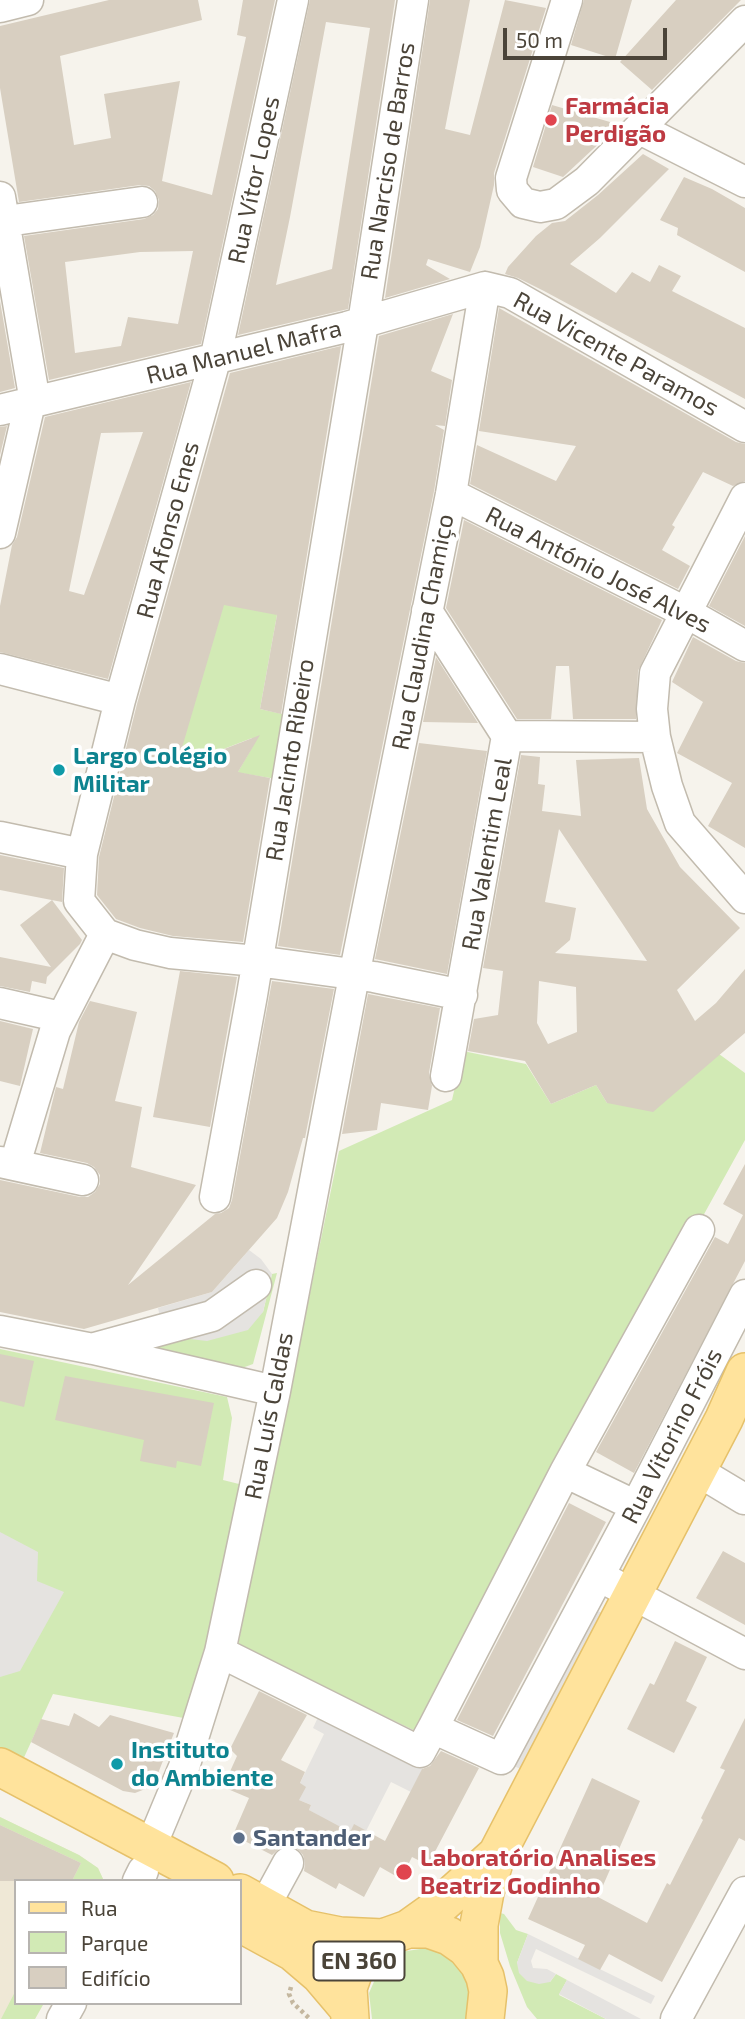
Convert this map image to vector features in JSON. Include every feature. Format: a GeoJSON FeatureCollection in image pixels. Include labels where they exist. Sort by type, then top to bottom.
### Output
{"type":"FeatureCollection","features":[{"type":"Feature","properties":{"kind":"main road","name":"Rua Vitorino Fróis"},"geometry":{"type":"LineString","coordinates":[[724,1419],[745,1372]]}},
{"type":"Feature","properties":{"kind":"main road","name":"Rua Vitorino Fróis"},"geometry":{"type":"LineString","coordinates":[[484,1991],[479,1925],[496,1856],[615,1585],[696,1470],[745,1385]]}},
{"type":"Feature","properties":{"kind":"main road"},"geometry":{"type":"LineString","coordinates":[[0,1767],[148,1870]]}},
{"type":"Feature","properties":{"kind":"main road"},"geometry":{"type":"LineString","coordinates":[[0,1794],[148,1870],[203,1879]]}},
{"type":"Feature","properties":{"kind":"main road","name":"Rua Vitorino Fróis"},"geometry":{"type":"LineString","coordinates":[[395,1934],[436,1909],[496,1856]]}},
{"type":"Feature","properties":{"kind":"main road"},"geometry":{"type":"LineString","coordinates":[[248,1908],[305,1929],[340,1936],[395,1934]]}},
{"type":"Feature","properties":{"kind":"main road"},"geometry":{"type":"LineString","coordinates":[[248,1908],[320,1975],[349,2014]]}},
{"type":"Feature","properties":{"kind":"main road","name":"EN 360"},"geometry":{"type":"LineString","coordinates":[[349,2014],[348,1988],[355,1968],[366,1951],[395,1934],[429,1929],[449,1936],[466,1948],[484,1991]]}},
{"type":"Feature","properties":{"kind":"main road"},"geometry":{"type":"LineString","coordinates":[[484,1991],[510,2019]]}},
{"type":"Feature","properties":{"kind":"street"},"geometry":{"type":"LineString","coordinates":[[0,7],[28,0]]}},
{"type":"Feature","properties":{"kind":"street","name":"Rua Vítor Lopes"},"geometry":{"type":"LineString","coordinates":[[215,360],[293,0]]}},
{"type":"Feature","properties":{"kind":"street","name":"Rua Narciso de Barros"},"geometry":{"type":"LineString","coordinates":[[363,323],[413,0]]}},
{"type":"Feature","properties":{"kind":"street"},"geometry":{"type":"LineString","coordinates":[[567,0],[511,178],[512,190],[523,203],[540,206],[556,204],[572,194],[745,22]]}},
{"type":"Feature","properties":{"kind":"street"},"geometry":{"type":"LineString","coordinates":[[640,129],[745,183]]}},
{"type":"Feature","properties":{"kind":"street"},"geometry":{"type":"LineString","coordinates":[[0,533],[33,390],[2,213],[142,202]]}},
{"type":"Feature","properties":{"kind":"street","name":"Rua Manuel Mafra"},"geometry":{"type":"LineString","coordinates":[[0,410],[363,323],[485,286]]}},
{"type":"Feature","properties":{"kind":"street","name":"Rua Vicente Paramos"},"geometry":{"type":"LineString","coordinates":[[485,286],[510,293],[745,427]]}},
{"type":"Feature","properties":{"kind":"street","name":"Rua Claudina Chamiço"},"geometry":{"type":"LineString","coordinates":[[354,976],[451,494],[485,286]]}},
{"type":"Feature","properties":{"kind":"street","name":"Rua Jacinto Ribeiro"},"geometry":{"type":"LineString","coordinates":[[215,1197],[363,323]]}},
{"type":"Feature","properties":{"kind":"street","name":"Rua Afonso Enes"},"geometry":{"type":"LineString","coordinates":[[105,934],[79,901],[82,854],[120,699],[215,360]]}},
{"type":"Feature","properties":{"kind":"street","name":"Rua António José Alves"},"geometry":{"type":"LineString","coordinates":[[451,494],[687,613],[745,646]]}},
{"type":"Feature","properties":{"kind":"street"},"geometry":{"type":"LineString","coordinates":[[745,498],[655,673],[652,709],[655,737],[667,786],[680,823],[745,898]]}},
{"type":"Feature","properties":{"kind":"street","name":"Rua Valentim Leal"},"geometry":{"type":"LineString","coordinates":[[426,611],[508,736],[446,1076]]}},
{"type":"Feature","properties":{"kind":"street"},"geometry":{"type":"LineString","coordinates":[[0,669],[120,699]]}},
{"type":"Feature","properties":{"kind":"street"},"geometry":{"type":"LineString","coordinates":[[508,736],[655,737]]}},
{"type":"Feature","properties":{"kind":"street"},"geometry":{"type":"LineString","coordinates":[[0,836],[82,854]]}},
{"type":"Feature","properties":{"kind":"street"},"geometry":{"type":"LineString","coordinates":[[83,1180],[8,1163],[61,1017],[105,934],[135,945],[170,953],[257,961],[374,977],[462,995]]}},
{"type":"Feature","properties":{"kind":"street","name":"Rua Luís Caldas"},"geometry":{"type":"LineString","coordinates":[[148,1870],[220,1652],[275,1391],[354,976]]}},
{"type":"Feature","properties":{"kind":"street"},"geometry":{"type":"LineString","coordinates":[[0,1003],[61,1017]]}},
{"type":"Feature","properties":{"kind":"street"},"geometry":{"type":"LineString","coordinates":[[220,1652],[420,1752],[565,1472],[699,1230]]}},
{"type":"Feature","properties":{"kind":"street"},"geometry":{"type":"LineString","coordinates":[[643,1467],[745,1273]]}},
{"type":"Feature","properties":{"kind":"street"},"geometry":{"type":"LineString","coordinates":[[93,1349],[212,1316],[256,1285]]}},
{"type":"Feature","properties":{"kind":"street","name":"Rua Vitorino Fróis"},"geometry":{"type":"LineString","coordinates":[[500,1748],[615,1585],[636,1506],[745,1295]]}},
{"type":"Feature","properties":{"kind":"street"},"geometry":{"type":"LineString","coordinates":[[0,1331],[93,1349],[275,1391]]}},
{"type":"Feature","properties":{"kind":"street"},"geometry":{"type":"LineString","coordinates":[[696,1470],[744,1499]]}},
{"type":"Feature","properties":{"kind":"street"},"geometry":{"type":"LineString","coordinates":[[565,1472],[636,1506]]}},
{"type":"Feature","properties":{"kind":"street"},"geometry":{"type":"LineString","coordinates":[[433,1728],[500,1748],[610,1528],[611,1520],[596,1506],[597,1487]]}},
{"type":"Feature","properties":{"kind":"street"},"geometry":{"type":"LineString","coordinates":[[615,1585],[745,1654]]}},
{"type":"Feature","properties":{"kind":"street"},"geometry":{"type":"LineString","coordinates":[[248,1908],[288,1863]]}},
{"type":"Feature","properties":{"kind":"street"},"geometry":{"type":"LineString","coordinates":[[676,2019],[745,1892]]}},
{"type":"Feature","properties":{"kind":"shaded area"},"geometry":{"type":"Polygon","coordinates":[[[249,1250],[261,1259],[272,1274],[263,1312],[248,1330],[207,1341],[164,1336],[158,1308],[212,1292],[249,1250]]]}},
{"type":"Feature","properties":{"kind":"shaded area"},"geometry":{"type":"Polygon","coordinates":[[[0,1532],[38,1552],[37,1581],[64,1592],[20,1671],[0,1677],[0,1532]]]}},
{"type":"Feature","properties":{"kind":"shaded area"},"geometry":{"type":"Polygon","coordinates":[[[573,1600],[602,1613],[520,1769],[501,1759],[573,1600]]]}},
{"type":"Feature","properties":{"kind":"shaded area"},"geometry":{"type":"Polygon","coordinates":[[[321,1686],[420,1733],[447,1721],[411,1792],[391,1782],[366,1831],[354,1825],[349,1834],[309,1810],[311,1805],[299,1800],[300,1783],[324,1734],[313,1728],[320,1713],[321,1686]]]}},
{"type":"Feature","properties":{"kind":"shaded area"},"geometry":{"type":"Polygon","coordinates":[[[0,1817],[79,1855],[98,1868],[103,1879],[14,1879],[14,2005],[43,2005],[35,2019],[0,2019],[0,1817]]]}},
{"type":"Feature","properties":{"kind":"shaded area"},"geometry":{"type":"Polygon","coordinates":[[[528,1934],[655,1996],[651,2004],[536,1949],[531,1961],[533,1968],[547,1969],[556,1974],[550,1982],[539,1984],[527,1981],[519,1973],[517,1963],[528,1934]]]}},
{"type":"Feature","properties":{"kind":"shaded area"},"geometry":{"type":"Polygon","coordinates":[[[567,1980],[641,2019],[606,2019],[559,1994],[567,1980]]]}},
{"type":"Feature","properties":{"kind":"green space"},"geometry":{"type":"Polygon","coordinates":[[[227,575],[277,615],[260,709],[287,715],[276,779],[240,773],[228,789],[250,751],[252,738],[198,759],[164,808],[227,575]]]}},
{"type":"Feature","properties":{"kind":"green space"},"geometry":{"type":"Polygon","coordinates":[[[463,1051],[526,1064],[551,1104],[596,1085],[607,1103],[719,1054],[745,1073],[745,1140],[420,1734],[238,1645],[339,1151],[452,1100],[463,1051]]]}},
{"type":"Feature","properties":{"kind":"green space"},"geometry":{"type":"Polygon","coordinates":[[[277,1273],[253,1364],[242,1368],[145,1347],[263,1312],[272,1274],[277,1273]]]}},
{"type":"Feature","properties":{"kind":"green space"},"geometry":{"type":"Polygon","coordinates":[[[0,1349],[227,1397],[232,1418],[223,1480],[255,1488],[189,1719],[53,1694],[16,1775],[0,1767],[0,1349]]]}},
{"type":"Feature","properties":{"kind":"green space"},"geometry":{"type":"Polygon","coordinates":[[[0,1817],[79,1855],[98,1868],[103,1879],[73,1879],[81,1863],[0,1825],[0,1817]]]}},
{"type":"Feature","properties":{"kind":"green space"},"geometry":{"type":"Polygon","coordinates":[[[500,1913],[504,1914],[516,1930],[528,1934],[517,1963],[550,1982],[556,1974],[567,1980],[559,1995],[606,2019],[537,2019],[527,2007],[510,1966],[500,1933],[500,1913]]]}},
{"type":"Feature","properties":{"kind":"green space"},"geometry":{"type":"Polygon","coordinates":[[[427,1948],[444,1953],[458,1964],[472,1987],[470,2019],[372,2019],[369,1993],[380,1968],[400,1952],[427,1948]]]}},
{"type":"Feature","properties":{"kind":"green space"},"geometry":{"type":"Polygon","coordinates":[[[14,1994],[14,2005],[43,2005],[35,2019],[1,2019],[14,1994]]]}},
{"type":"Feature","properties":{"kind":"building"},"geometry":{"type":"Polygon","coordinates":[[[109,0],[198,0],[202,20],[60,56],[74,145],[111,138],[104,94],[180,81],[162,181],[212,195],[246,37],[237,35],[243,0],[275,0],[201,344],[49,380],[24,236],[144,219],[158,209],[159,200],[149,186],[140,185],[19,202],[0,88],[0,26],[109,0]],[[193,251],[140,252],[65,262],[75,353],[121,346],[128,317],[178,324],[193,251]]]}},
{"type":"Feature","properties":{"kind":"building"},"geometry":{"type":"Polygon","coordinates":[[[310,0],[395,0],[348,309],[238,335],[310,0]],[[326,22],[276,285],[332,269],[370,28],[326,22]]]}},
{"type":"Feature","properties":{"kind":"building"},"geometry":{"type":"Polygon","coordinates":[[[430,0],[470,0],[445,129],[470,135],[505,0],[546,8],[494,173],[494,185],[480,247],[470,272],[428,259],[426,265],[450,279],[385,298],[430,0]]]}},
{"type":"Feature","properties":{"kind":"building"},"geometry":{"type":"Polygon","coordinates":[[[584,0],[632,0],[615,59],[571,45],[584,0]]]}},
{"type":"Feature","properties":{"kind":"building"},"geometry":{"type":"Polygon","coordinates":[[[676,0],[741,0],[652,90],[620,62],[676,0]]]}},
{"type":"Feature","properties":{"kind":"building"},"geometry":{"type":"Polygon","coordinates":[[[552,105],[610,122],[606,137],[563,177],[533,167],[552,105]]]}},
{"type":"Feature","properties":{"kind":"building"},"geometry":{"type":"Polygon","coordinates":[[[643,154],[669,169],[570,264],[616,293],[632,272],[650,282],[659,265],[681,276],[672,291],[745,328],[745,399],[544,291],[505,274],[508,267],[536,236],[552,223],[565,221],[643,154]]]}},
{"type":"Feature","properties":{"kind":"building"},"geometry":{"type":"Polygon","coordinates":[[[684,177],[745,208],[745,272],[677,235],[678,228],[660,220],[684,177]]]}},
{"type":"Feature","properties":{"kind":"building"},"geometry":{"type":"Polygon","coordinates":[[[0,301],[15,388],[0,392],[0,301]]]}},
{"type":"Feature","properties":{"kind":"building"},"geometry":{"type":"Polygon","coordinates":[[[499,308],[736,442],[745,444],[745,481],[733,486],[703,472],[672,525],[675,527],[662,550],[690,566],[678,589],[470,484],[477,445],[556,481],[576,446],[479,431],[499,308]]]}},
{"type":"Feature","properties":{"kind":"building"},"geometry":{"type":"Polygon","coordinates":[[[453,314],[431,371],[452,380],[445,426],[435,425],[444,430],[434,491],[340,955],[278,946],[379,336],[453,314]]]}},
{"type":"Feature","properties":{"kind":"building"},"geometry":{"type":"Polygon","coordinates":[[[341,346],[281,714],[260,709],[277,615],[224,605],[176,768],[260,735],[238,772],[270,778],[243,942],[173,936],[140,928],[116,919],[97,895],[99,857],[137,704],[230,373],[341,346]]]}},
{"type":"Feature","properties":{"kind":"building"},"geometry":{"type":"Polygon","coordinates":[[[191,382],[108,679],[0,652],[0,606],[12,545],[17,537],[45,417],[191,382]],[[143,432],[101,433],[69,591],[84,595],[143,432]]]}},
{"type":"Feature","properties":{"kind":"building"},"geometry":{"type":"Polygon","coordinates":[[[7,426],[0,455],[0,427],[7,426]]]}},
{"type":"Feature","properties":{"kind":"building"},"geometry":{"type":"Polygon","coordinates":[[[464,520],[662,620],[638,671],[636,719],[573,719],[569,666],[556,666],[551,719],[517,719],[446,608],[464,520]]]}},
{"type":"Feature","properties":{"kind":"building"},"geometry":{"type":"Polygon","coordinates":[[[745,536],[745,626],[709,606],[745,536]]]}},
{"type":"Feature","properties":{"kind":"building"},"geometry":{"type":"Polygon","coordinates":[[[693,637],[736,661],[745,663],[745,848],[708,826],[732,783],[677,753],[703,702],[672,682],[693,637]]]}},
{"type":"Feature","properties":{"kind":"building"},"geometry":{"type":"Polygon","coordinates":[[[436,657],[478,723],[423,722],[436,657]]]}},
{"type":"Feature","properties":{"kind":"building"},"geometry":{"type":"Polygon","coordinates":[[[419,743],[487,751],[447,974],[375,959],[419,743]]]}},
{"type":"Feature","properties":{"kind":"building"},"geometry":{"type":"Polygon","coordinates":[[[521,755],[540,757],[538,784],[545,785],[542,811],[581,816],[576,760],[639,758],[647,809],[680,867],[740,928],[677,990],[695,1021],[716,1003],[745,969],[745,1033],[653,1112],[607,1103],[596,1085],[551,1104],[525,1061],[468,1051],[474,1019],[498,1015],[503,971],[483,968],[521,755]],[[559,829],[545,902],[576,908],[570,940],[555,953],[647,961],[622,923],[559,829]],[[539,981],[537,1023],[548,1044],[577,1032],[576,987],[539,981]]]}},
{"type":"Feature","properties":{"kind":"building"},"geometry":{"type":"Polygon","coordinates":[[[0,855],[64,868],[62,902],[0,890],[0,855]]]}},
{"type":"Feature","properties":{"kind":"building"},"geometry":{"type":"Polygon","coordinates":[[[52,900],[82,940],[80,944],[47,977],[46,984],[32,981],[30,992],[0,986],[0,957],[51,967],[20,925],[52,900]]]}},
{"type":"Feature","properties":{"kind":"building"},"geometry":{"type":"Polygon","coordinates":[[[180,971],[237,977],[210,1127],[153,1117],[180,971]]]}},
{"type":"Feature","properties":{"kind":"building"},"geometry":{"type":"Polygon","coordinates":[[[272,981],[334,989],[305,1138],[277,1218],[212,1292],[84,1329],[0,1312],[0,1180],[80,1197],[88,1197],[100,1184],[100,1175],[87,1163],[40,1153],[56,1087],[63,1089],[79,1022],[90,1001],[137,1012],[115,1101],[142,1107],[131,1167],[196,1185],[128,1285],[215,1214],[229,1208],[272,981]]]}},
{"type":"Feature","properties":{"kind":"building"},"geometry":{"type":"Polygon","coordinates":[[[368,994],[440,1008],[429,1073],[432,1086],[428,1110],[381,1103],[377,1130],[342,1134],[368,994]]]}},
{"type":"Feature","properties":{"kind":"building"},"geometry":{"type":"Polygon","coordinates":[[[0,1021],[33,1029],[20,1086],[0,1081],[0,1021]]]}},
{"type":"Feature","properties":{"kind":"building"},"geometry":{"type":"Polygon","coordinates":[[[745,1164],[745,1261],[634,1473],[596,1452],[715,1237],[728,1244],[743,1215],[723,1204],[745,1164]]]}},
{"type":"Feature","properties":{"kind":"building"},"geometry":{"type":"Polygon","coordinates":[[[0,1354],[34,1361],[24,1407],[0,1401],[0,1354]]]}},
{"type":"Feature","properties":{"kind":"building"},"geometry":{"type":"Polygon","coordinates":[[[65,1376],[214,1403],[201,1466],[177,1461],[176,1468],[140,1461],[144,1440],[55,1420],[65,1376]]]}},
{"type":"Feature","properties":{"kind":"building"},"geometry":{"type":"Polygon","coordinates":[[[569,1503],[606,1522],[493,1736],[457,1720],[569,1503]]]}},
{"type":"Feature","properties":{"kind":"building"},"geometry":{"type":"Polygon","coordinates":[[[723,1551],[745,1563],[745,1625],[696,1598],[723,1551]]]}},
{"type":"Feature","properties":{"kind":"building"},"geometry":{"type":"Polygon","coordinates":[[[675,1641],[707,1657],[686,1701],[697,1707],[674,1753],[627,1729],[650,1683],[654,1685],[675,1641]]]}},
{"type":"Feature","properties":{"kind":"building"},"geometry":{"type":"Polygon","coordinates":[[[259,1691],[307,1715],[281,1760],[305,1772],[300,1783],[306,1787],[299,1800],[311,1805],[309,1810],[350,1832],[354,1824],[385,1841],[422,1769],[430,1766],[441,1751],[479,1768],[428,1865],[412,1857],[401,1879],[380,1867],[364,1897],[339,1883],[336,1889],[304,1871],[303,1855],[296,1847],[280,1848],[272,1855],[233,1835],[249,1798],[223,1787],[237,1756],[230,1749],[259,1691]]]}},
{"type":"Feature","properties":{"kind":"building","name":"Instituto do Ambiente"},"geometry":{"type":"Polygon","coordinates":[[[74,1713],[99,1727],[110,1715],[174,1733],[153,1786],[135,1793],[123,1791],[31,1742],[41,1719],[69,1726],[74,1713]]]}},
{"type":"Feature","properties":{"kind":"building"},"geometry":{"type":"Polygon","coordinates":[[[745,1718],[745,1841],[739,1838],[662,1982],[609,1954],[600,1970],[578,1959],[585,1945],[528,1919],[592,1778],[640,1801],[598,1897],[647,1923],[703,1820],[701,1818],[725,1770],[720,1768],[745,1718]]]}},
{"type":"Feature","properties":{"kind":"building"},"geometry":{"type":"Polygon","coordinates":[[[0,1825],[81,1863],[73,1879],[0,1881],[0,1825]]]}},
{"type":"Feature","properties":{"kind":"place","name":"Farmácia Perdigão"},"geometry":{"type":"Point","coordinates":[551,120]}},
{"type":"Feature","properties":{"kind":"place","name":"Largo Colégio Militar"},"geometry":{"type":"Point","coordinates":[59,770]}},
{"type":"Feature","properties":{"kind":"place","name":"Instituto do Ambiente"},"geometry":{"type":"Point","coordinates":[117,1764]}},
{"type":"Feature","properties":{"kind":"place","name":"Santander"},"geometry":{"type":"Point","coordinates":[239,1838]}},
{"type":"Feature","properties":{"kind":"place","name":"Laboratório Analises Beatriz Godinho"},"geometry":{"type":"Point","coordinates":[404,1872]}}]}
